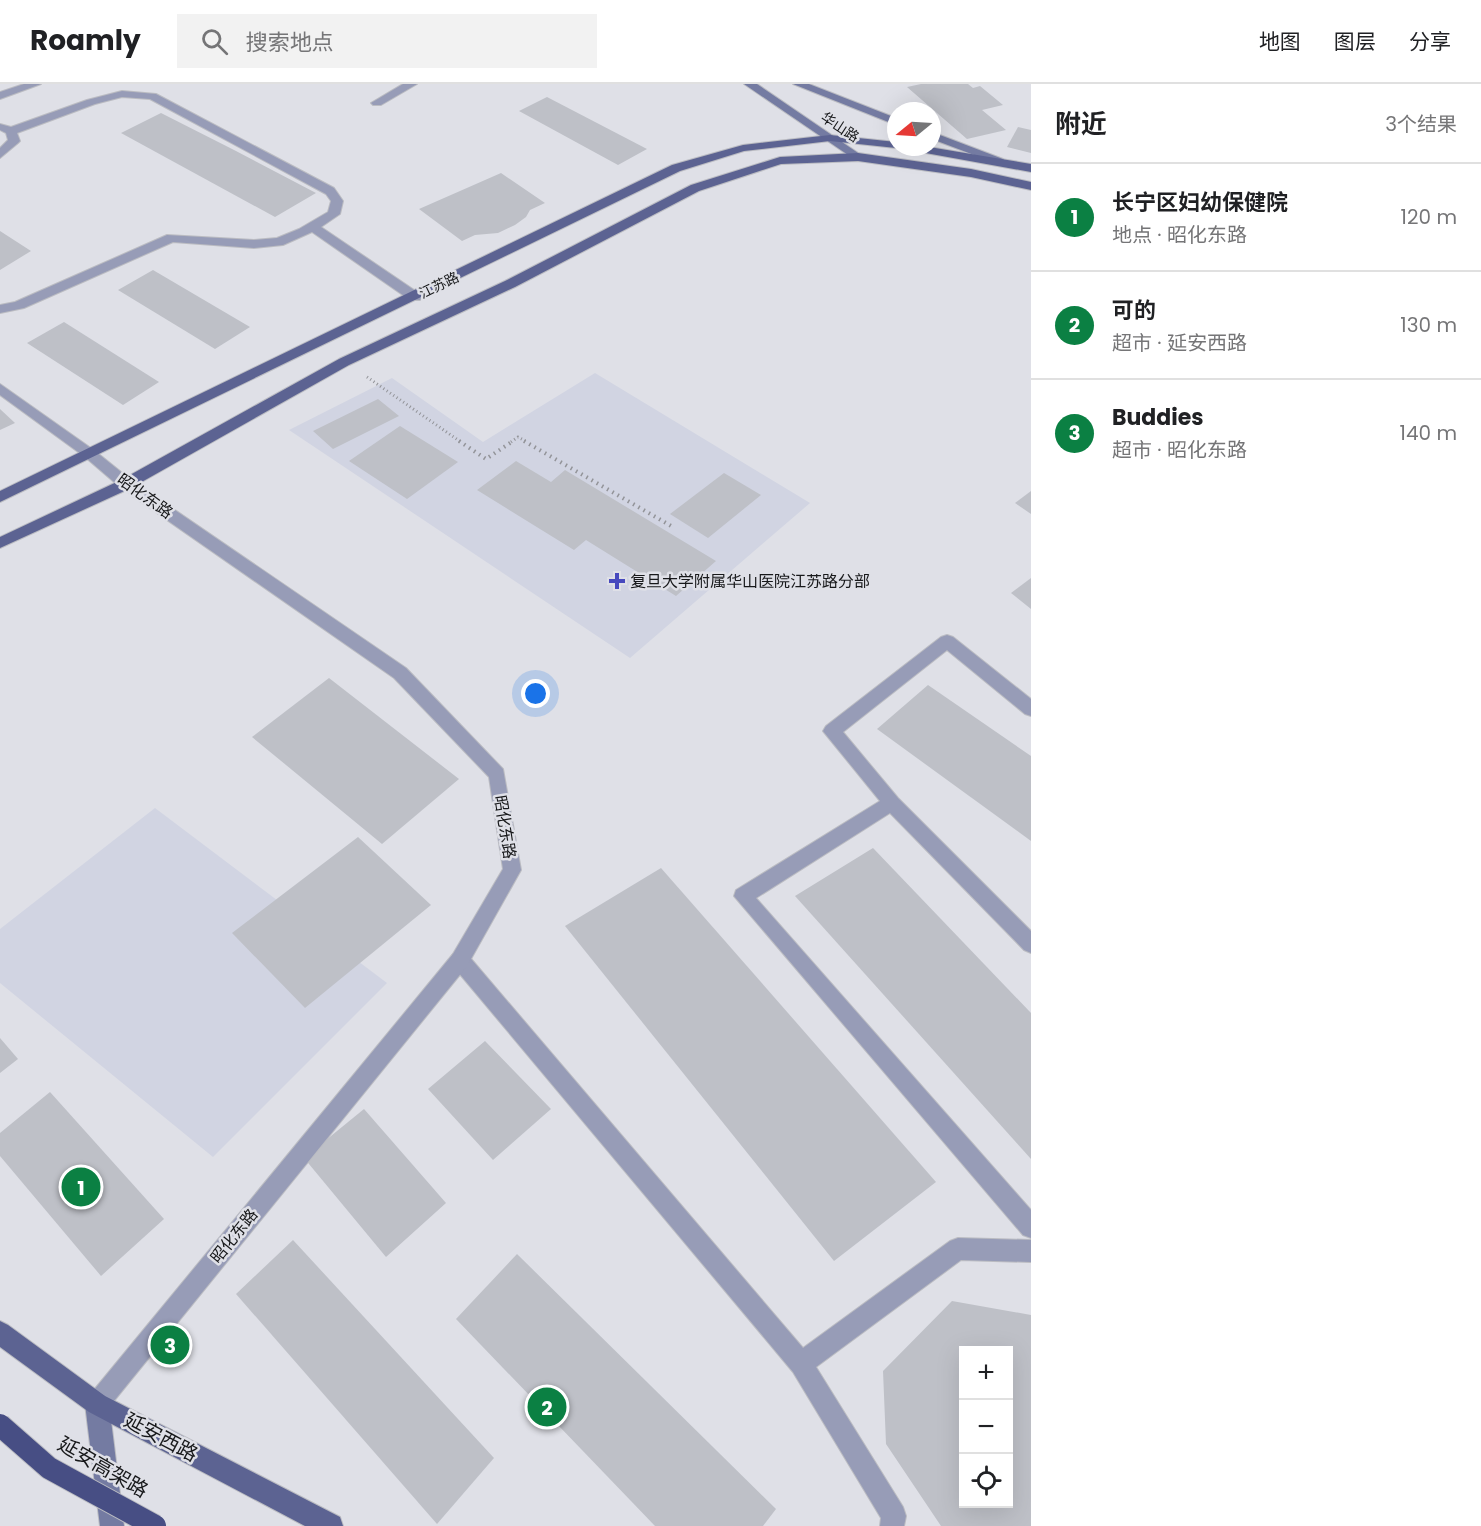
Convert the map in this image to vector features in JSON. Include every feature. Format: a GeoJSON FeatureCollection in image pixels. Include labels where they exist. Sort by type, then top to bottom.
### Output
{"type":"FeatureCollection","features":[{"type":"Feature","properties":{"kind":"highway","name":"延安高架路"},"geometry":{"type":"LineString","coordinates":[[0,1425],[49,1468],[155,1526]]}},
{"type":"Feature","properties":{"kind":"main road","name":"华山路"},"geometry":{"type":"LineString","coordinates":[[750,84],[784,110],[858,157],[971,173],[1031,186]]}},
{"type":"Feature","properties":{"kind":"main road","name":"华山路"},"geometry":{"type":"LineString","coordinates":[[799,84],[887,118]]}},
{"type":"Feature","properties":{"kind":"main road","name":"江苏路"},"geometry":{"type":"LineString","coordinates":[[0,497],[676,168],[743,148],[830,138],[887,144]]}},
{"type":"Feature","properties":{"kind":"main road"},"geometry":{"type":"LineString","coordinates":[[941,138],[999,161]]}},
{"type":"Feature","properties":{"kind":"main road"},"geometry":{"type":"LineString","coordinates":[[941,152],[1031,168]]}},
{"type":"Feature","properties":{"kind":"main road","name":"江苏路"},"geometry":{"type":"LineString","coordinates":[[0,543],[126,484],[344,362],[510,284],[695,188],[780,161],[858,157]]}},
{"type":"Feature","properties":{"kind":"main road","name":"延安西路"},"geometry":{"type":"LineString","coordinates":[[0,1333],[97,1404],[331,1526]]}},
{"type":"Feature","properties":{"kind":"main road"},"geometry":{"type":"LineString","coordinates":[[97,1404],[112,1526]]}},
{"type":"Feature","properties":{"kind":"street"},"geometry":{"type":"LineString","coordinates":[[377,103],[411,84]]}},
{"type":"Feature","properties":{"kind":"street"},"geometry":{"type":"LineString","coordinates":[[0,96],[29,85]]}},
{"type":"Feature","properties":{"kind":"street"},"geometry":{"type":"LineString","coordinates":[[0,309],[19,305],[171,238],[255,244],[279,242],[334,214],[337,201],[330,190],[152,96],[123,94],[112,96],[4,127]]}},
{"type":"Feature","properties":{"kind":"street"},"geometry":{"type":"LineString","coordinates":[[4,127],[63,99]]}},
{"type":"Feature","properties":{"kind":"street"},"geometry":{"type":"LineString","coordinates":[[0,154],[11,147],[14,141],[4,127]]}},
{"type":"Feature","properties":{"kind":"street"},"geometry":{"type":"LineString","coordinates":[[312,226],[415,297]]}},
{"type":"Feature","properties":{"kind":"street","name":"昭化东路"},"geometry":{"type":"LineString","coordinates":[[0,388],[90,454],[126,484],[400,672],[497,774],[512,870],[460,960],[97,1404]]}},
{"type":"Feature","properties":{"kind":"street"},"geometry":{"type":"LineString","coordinates":[[1031,709],[947,641],[832,731],[892,802],[1031,944]]}},
{"type":"Feature","properties":{"kind":"street"},"geometry":{"type":"LineString","coordinates":[[892,802],[743,896],[1031,1227]]}},
{"type":"Feature","properties":{"kind":"street"},"geometry":{"type":"LineString","coordinates":[[460,960],[801,1364],[894,1516],[892,1526]]}},
{"type":"Feature","properties":{"kind":"street"},"geometry":{"type":"LineString","coordinates":[[801,1364],[957,1249],[1031,1251]]}},
{"type":"Feature","properties":{"kind":"path"},"geometry":{"type":"LineString","coordinates":[[344,362],[486,459],[518,437],[673,527]]}},
{"type":"Feature","properties":{"kind":"shaded area","name":"复旦大学附属华山医院江苏路分部"},"geometry":{"type":"Polygon","coordinates":[[[595,373],[810,503],[630,658],[289,430],[392,378],[483,442],[595,373]]]}},
{"type":"Feature","properties":{"kind":"shaded area"},"geometry":{"type":"Polygon","coordinates":[[[155,808],[387,983],[213,1157],[0,983],[0,929],[155,808]]]}},
{"type":"Feature","properties":{"kind":"building"},"geometry":{"type":"Polygon","coordinates":[[[921,84],[968,84],[973,88],[980,86],[1003,105],[982,110],[1006,130],[967,139],[941,116],[941,102],[924,102],[907,87],[921,84]]]}},
{"type":"Feature","properties":{"kind":"building"},"geometry":{"type":"Polygon","coordinates":[[[547,97],[647,149],[618,165],[519,111],[547,97]]]}},
{"type":"Feature","properties":{"kind":"building"},"geometry":{"type":"Polygon","coordinates":[[[161,113],[316,193],[275,217],[121,133],[161,113]]]}},
{"type":"Feature","properties":{"kind":"building"},"geometry":{"type":"Polygon","coordinates":[[[1018,127],[1031,130],[1031,153],[1007,147],[1018,127]]]}},
{"type":"Feature","properties":{"kind":"building"},"geometry":{"type":"Polygon","coordinates":[[[501,173],[545,203],[530,210],[526,217],[515,225],[498,233],[475,235],[462,241],[419,209],[501,173]]]}},
{"type":"Feature","properties":{"kind":"building"},"geometry":{"type":"Polygon","coordinates":[[[0,231],[31,251],[0,270],[0,231]]]}},
{"type":"Feature","properties":{"kind":"building"},"geometry":{"type":"Polygon","coordinates":[[[153,270],[250,327],[215,349],[118,290],[153,270]]]}},
{"type":"Feature","properties":{"kind":"building"},"geometry":{"type":"Polygon","coordinates":[[[64,322],[159,382],[123,405],[27,343],[64,322]]]}},
{"type":"Feature","properties":{"kind":"building"},"geometry":{"type":"Polygon","coordinates":[[[378,399],[399,416],[333,449],[313,431],[378,399]]]}},
{"type":"Feature","properties":{"kind":"building"},"geometry":{"type":"Polygon","coordinates":[[[0,409],[15,423],[0,430],[0,409]]]}},
{"type":"Feature","properties":{"kind":"building"},"geometry":{"type":"Polygon","coordinates":[[[400,426],[458,462],[407,499],[349,461],[400,426]]]}},
{"type":"Feature","properties":{"kind":"building"},"geometry":{"type":"Polygon","coordinates":[[[516,461],[551,482],[565,470],[716,561],[676,596],[586,540],[574,550],[477,490],[516,461]]]}},
{"type":"Feature","properties":{"kind":"building"},"geometry":{"type":"Polygon","coordinates":[[[724,473],[761,495],[708,538],[670,514],[724,473]]]}},
{"type":"Feature","properties":{"kind":"building"},"geometry":{"type":"Polygon","coordinates":[[[1031,491],[1031,514],[1015,503],[1031,491]]]}},
{"type":"Feature","properties":{"kind":"building"},"geometry":{"type":"Polygon","coordinates":[[[1031,578],[1031,609],[1011,593],[1031,578]]]}},
{"type":"Feature","properties":{"kind":"building"},"geometry":{"type":"Polygon","coordinates":[[[329,678],[459,779],[382,844],[252,737],[329,678]]]}},
{"type":"Feature","properties":{"kind":"building"},"geometry":{"type":"Polygon","coordinates":[[[928,685],[1031,756],[1031,841],[877,729],[928,685]]]}},
{"type":"Feature","properties":{"kind":"building"},"geometry":{"type":"Polygon","coordinates":[[[358,837],[431,905],[305,1008],[232,933],[358,837]]]}},
{"type":"Feature","properties":{"kind":"building"},"geometry":{"type":"Polygon","coordinates":[[[873,848],[1031,1013],[1031,1159],[795,896],[873,848]]]}},
{"type":"Feature","properties":{"kind":"building"},"geometry":{"type":"Polygon","coordinates":[[[661,868],[936,1182],[834,1261],[565,926],[661,868]]]}},
{"type":"Feature","properties":{"kind":"building"},"geometry":{"type":"Polygon","coordinates":[[[0,1038],[18,1059],[0,1073],[0,1038]]]}},
{"type":"Feature","properties":{"kind":"building"},"geometry":{"type":"Polygon","coordinates":[[[485,1041],[551,1109],[493,1160],[428,1089],[485,1041]]]}},
{"type":"Feature","properties":{"kind":"building"},"geometry":{"type":"Polygon","coordinates":[[[50,1092],[164,1219],[101,1276],[0,1156],[0,1133],[50,1092]]]}},
{"type":"Feature","properties":{"kind":"building"},"geometry":{"type":"Polygon","coordinates":[[[364,1109],[446,1203],[386,1257],[304,1158],[364,1109]]]}},
{"type":"Feature","properties":{"kind":"building"},"geometry":{"type":"Polygon","coordinates":[[[293,1240],[494,1458],[437,1524],[236,1294],[293,1240]]]}},
{"type":"Feature","properties":{"kind":"building"},"geometry":{"type":"Polygon","coordinates":[[[517,1254],[776,1509],[763,1526],[655,1526],[456,1319],[517,1254]]]}},
{"type":"Feature","properties":{"kind":"building"},"geometry":{"type":"Polygon","coordinates":[[[952,1301],[1031,1315],[1031,1526],[941,1526],[886,1444],[883,1371],[952,1301]]]}},
{"type":"Feature","properties":{"kind":"place","name":"复旦大学附属华山医院江苏路分部"},"geometry":{"type":"Point","coordinates":[617,581]}},
{"type":"Feature","properties":{"kind":"place","name":"长宁区妇幼保健院"},"geometry":{"type":"Point","coordinates":[81,1187]}},
{"type":"Feature","properties":{"kind":"place","name":"Buddies"},"geometry":{"type":"Point","coordinates":[170,1345]}},
{"type":"Feature","properties":{"kind":"place","name":"可的"},"geometry":{"type":"Point","coordinates":[547,1407]}}]}
